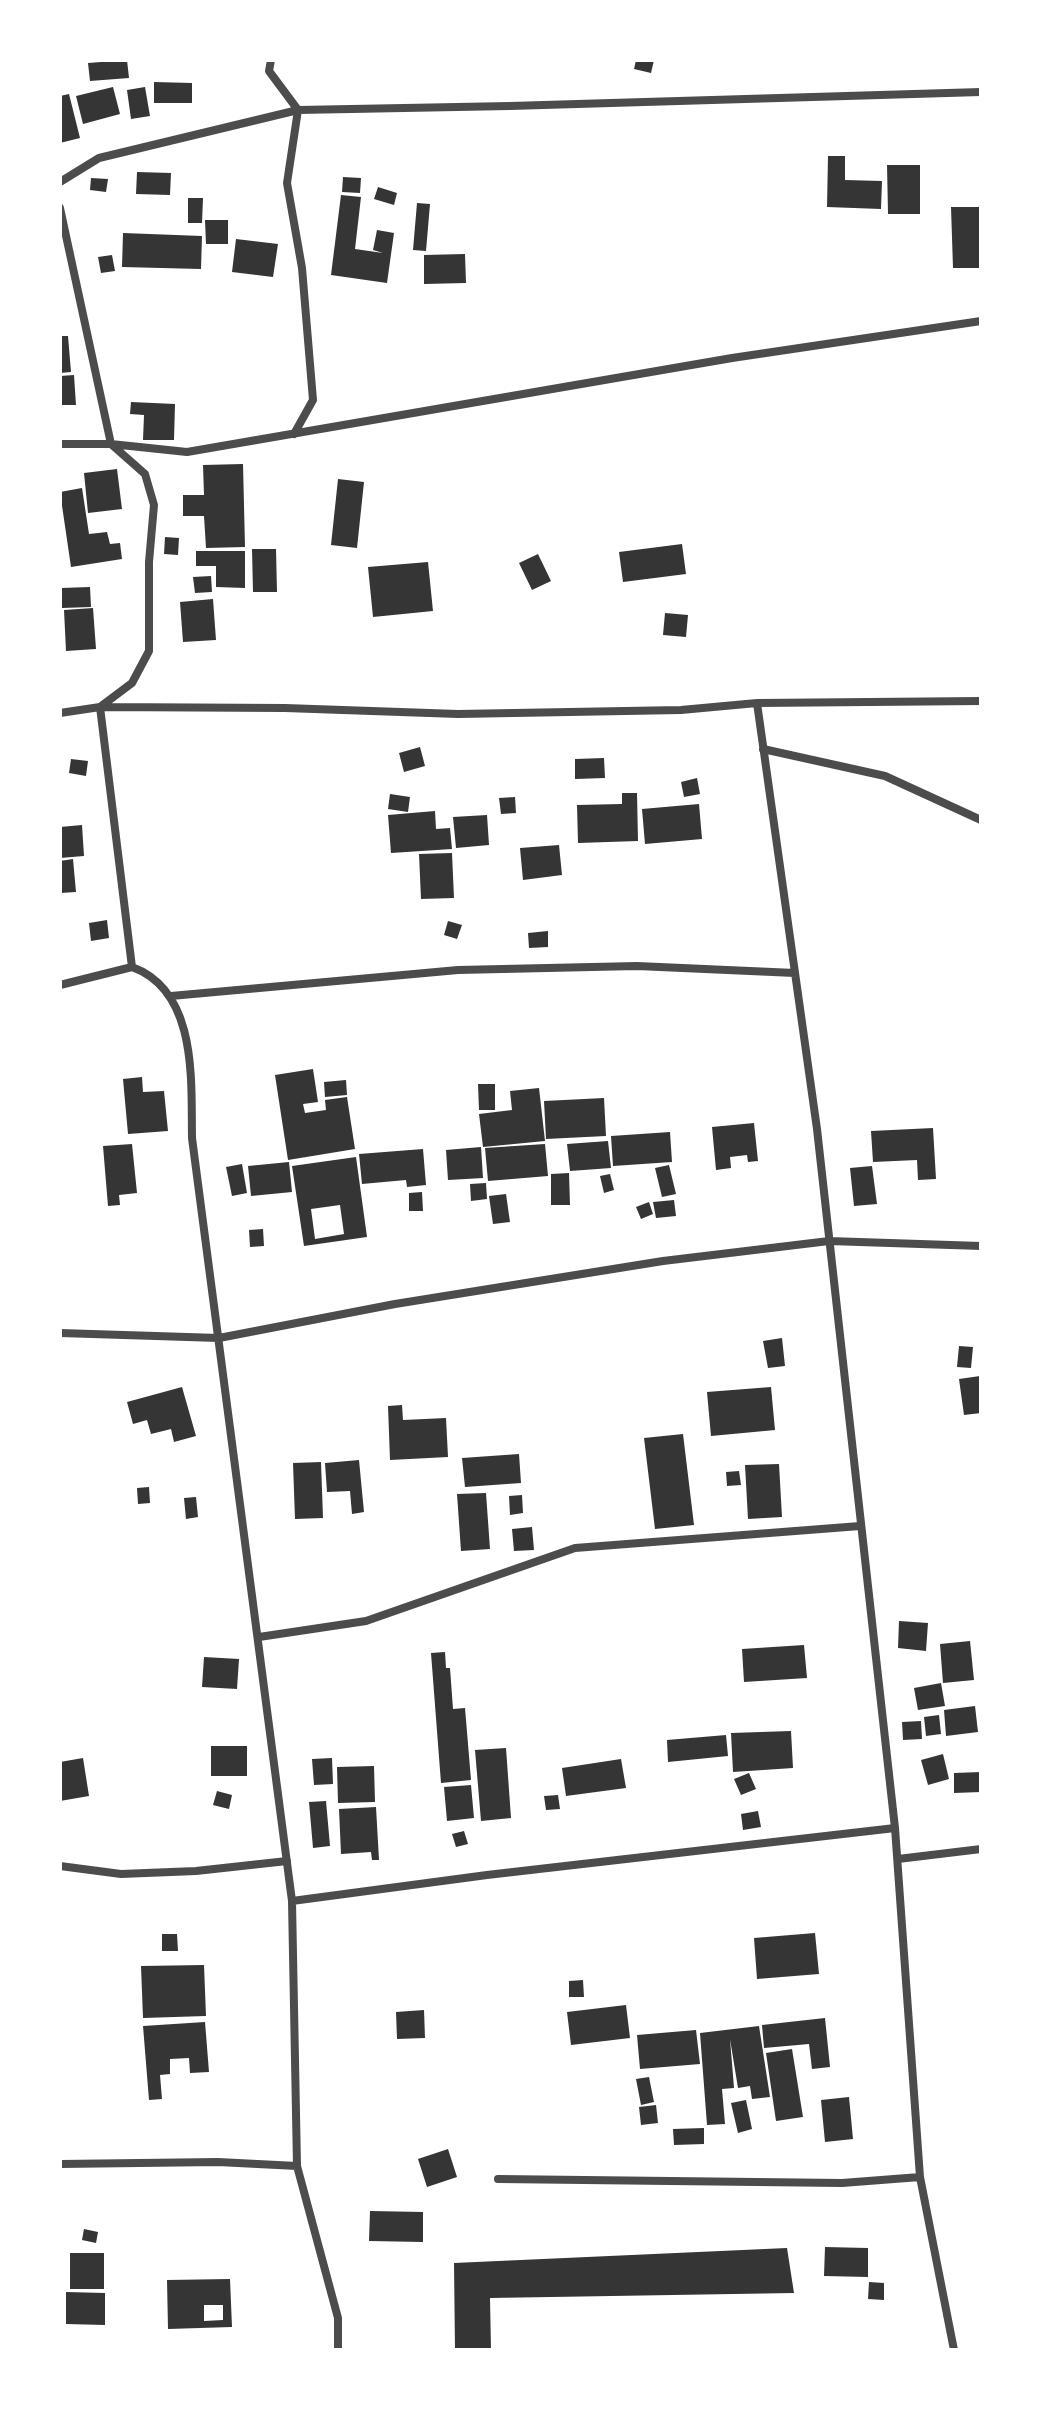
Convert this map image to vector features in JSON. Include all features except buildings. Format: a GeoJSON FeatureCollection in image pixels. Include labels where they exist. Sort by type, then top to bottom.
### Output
{"type":"FeatureCollection","features":[{"type":"Feature","properties":{"kind":"street"},"geometry":{"type":"LineString","coordinates":[[271,60],[269,71],[298,110],[287,183],[302,268],[313,400],[294,434]]}},
{"type":"Feature","properties":{"kind":"street"},"geometry":{"type":"LineString","coordinates":[[60,182],[99,158],[298,110],[981,92]]}},
{"type":"Feature","properties":{"kind":"street"},"geometry":{"type":"LineString","coordinates":[[60,208],[111,444],[145,474],[154,505],[149,562],[149,651],[132,683],[100,707]]}},
{"type":"Feature","properties":{"kind":"street"},"geometry":{"type":"LineString","coordinates":[[60,444],[111,444],[187,452],[732,358],[981,321]]}},
{"type":"Feature","properties":{"kind":"street"},"geometry":{"type":"LineString","coordinates":[[60,713],[100,707],[285,708],[458,714],[681,710],[757,703],[981,701]]}},
{"type":"Feature","properties":{"kind":"street"},"geometry":{"type":"LineString","coordinates":[[757,703],[829,1241],[895,1828],[920,2177],[954,2350]]}},
{"type":"Feature","properties":{"kind":"street"},"geometry":{"type":"LineString","coordinates":[[100,707],[132,967]]}},
{"type":"Feature","properties":{"kind":"street"},"geometry":{"type":"LineString","coordinates":[[763,749],[885,776],[981,820]]}},
{"type":"Feature","properties":{"kind":"street"},"geometry":{"type":"LineString","coordinates":[[171,996],[458,970],[637,966],[795,973]]}},
{"type":"Feature","properties":{"kind":"street"},"geometry":{"type":"LineString","coordinates":[[60,985],[132,967],[149,973],[171,996],[184,1028],[191,1072],[192,1138],[292,1901],[297,2166],[338,2318],[338,2350]]}},
{"type":"Feature","properties":{"kind":"street"},"geometry":{"type":"LineString","coordinates":[[60,1333],[219,1338],[395,1304],[647,1263],[829,1241],[981,1246]]}},
{"type":"Feature","properties":{"kind":"street"},"geometry":{"type":"LineString","coordinates":[[259,1637],[366,1621],[575,1548],[860,1526]]}},
{"type":"Feature","properties":{"kind":"street"},"geometry":{"type":"LineString","coordinates":[[292,1901],[502,1873],[895,1828]]}},
{"type":"Feature","properties":{"kind":"street"},"geometry":{"type":"LineString","coordinates":[[898,1859],[981,1849]]}},
{"type":"Feature","properties":{"kind":"street"},"geometry":{"type":"LineString","coordinates":[[60,1866],[121,1874],[196,1871],[287,1861]]}},
{"type":"Feature","properties":{"kind":"street"},"geometry":{"type":"LineString","coordinates":[[60,2164],[218,2162],[297,2166]]}},
{"type":"Feature","properties":{"kind":"street"},"geometry":{"type":"LineString","coordinates":[[498,2179],[842,2183],[920,2177]]}}]}
